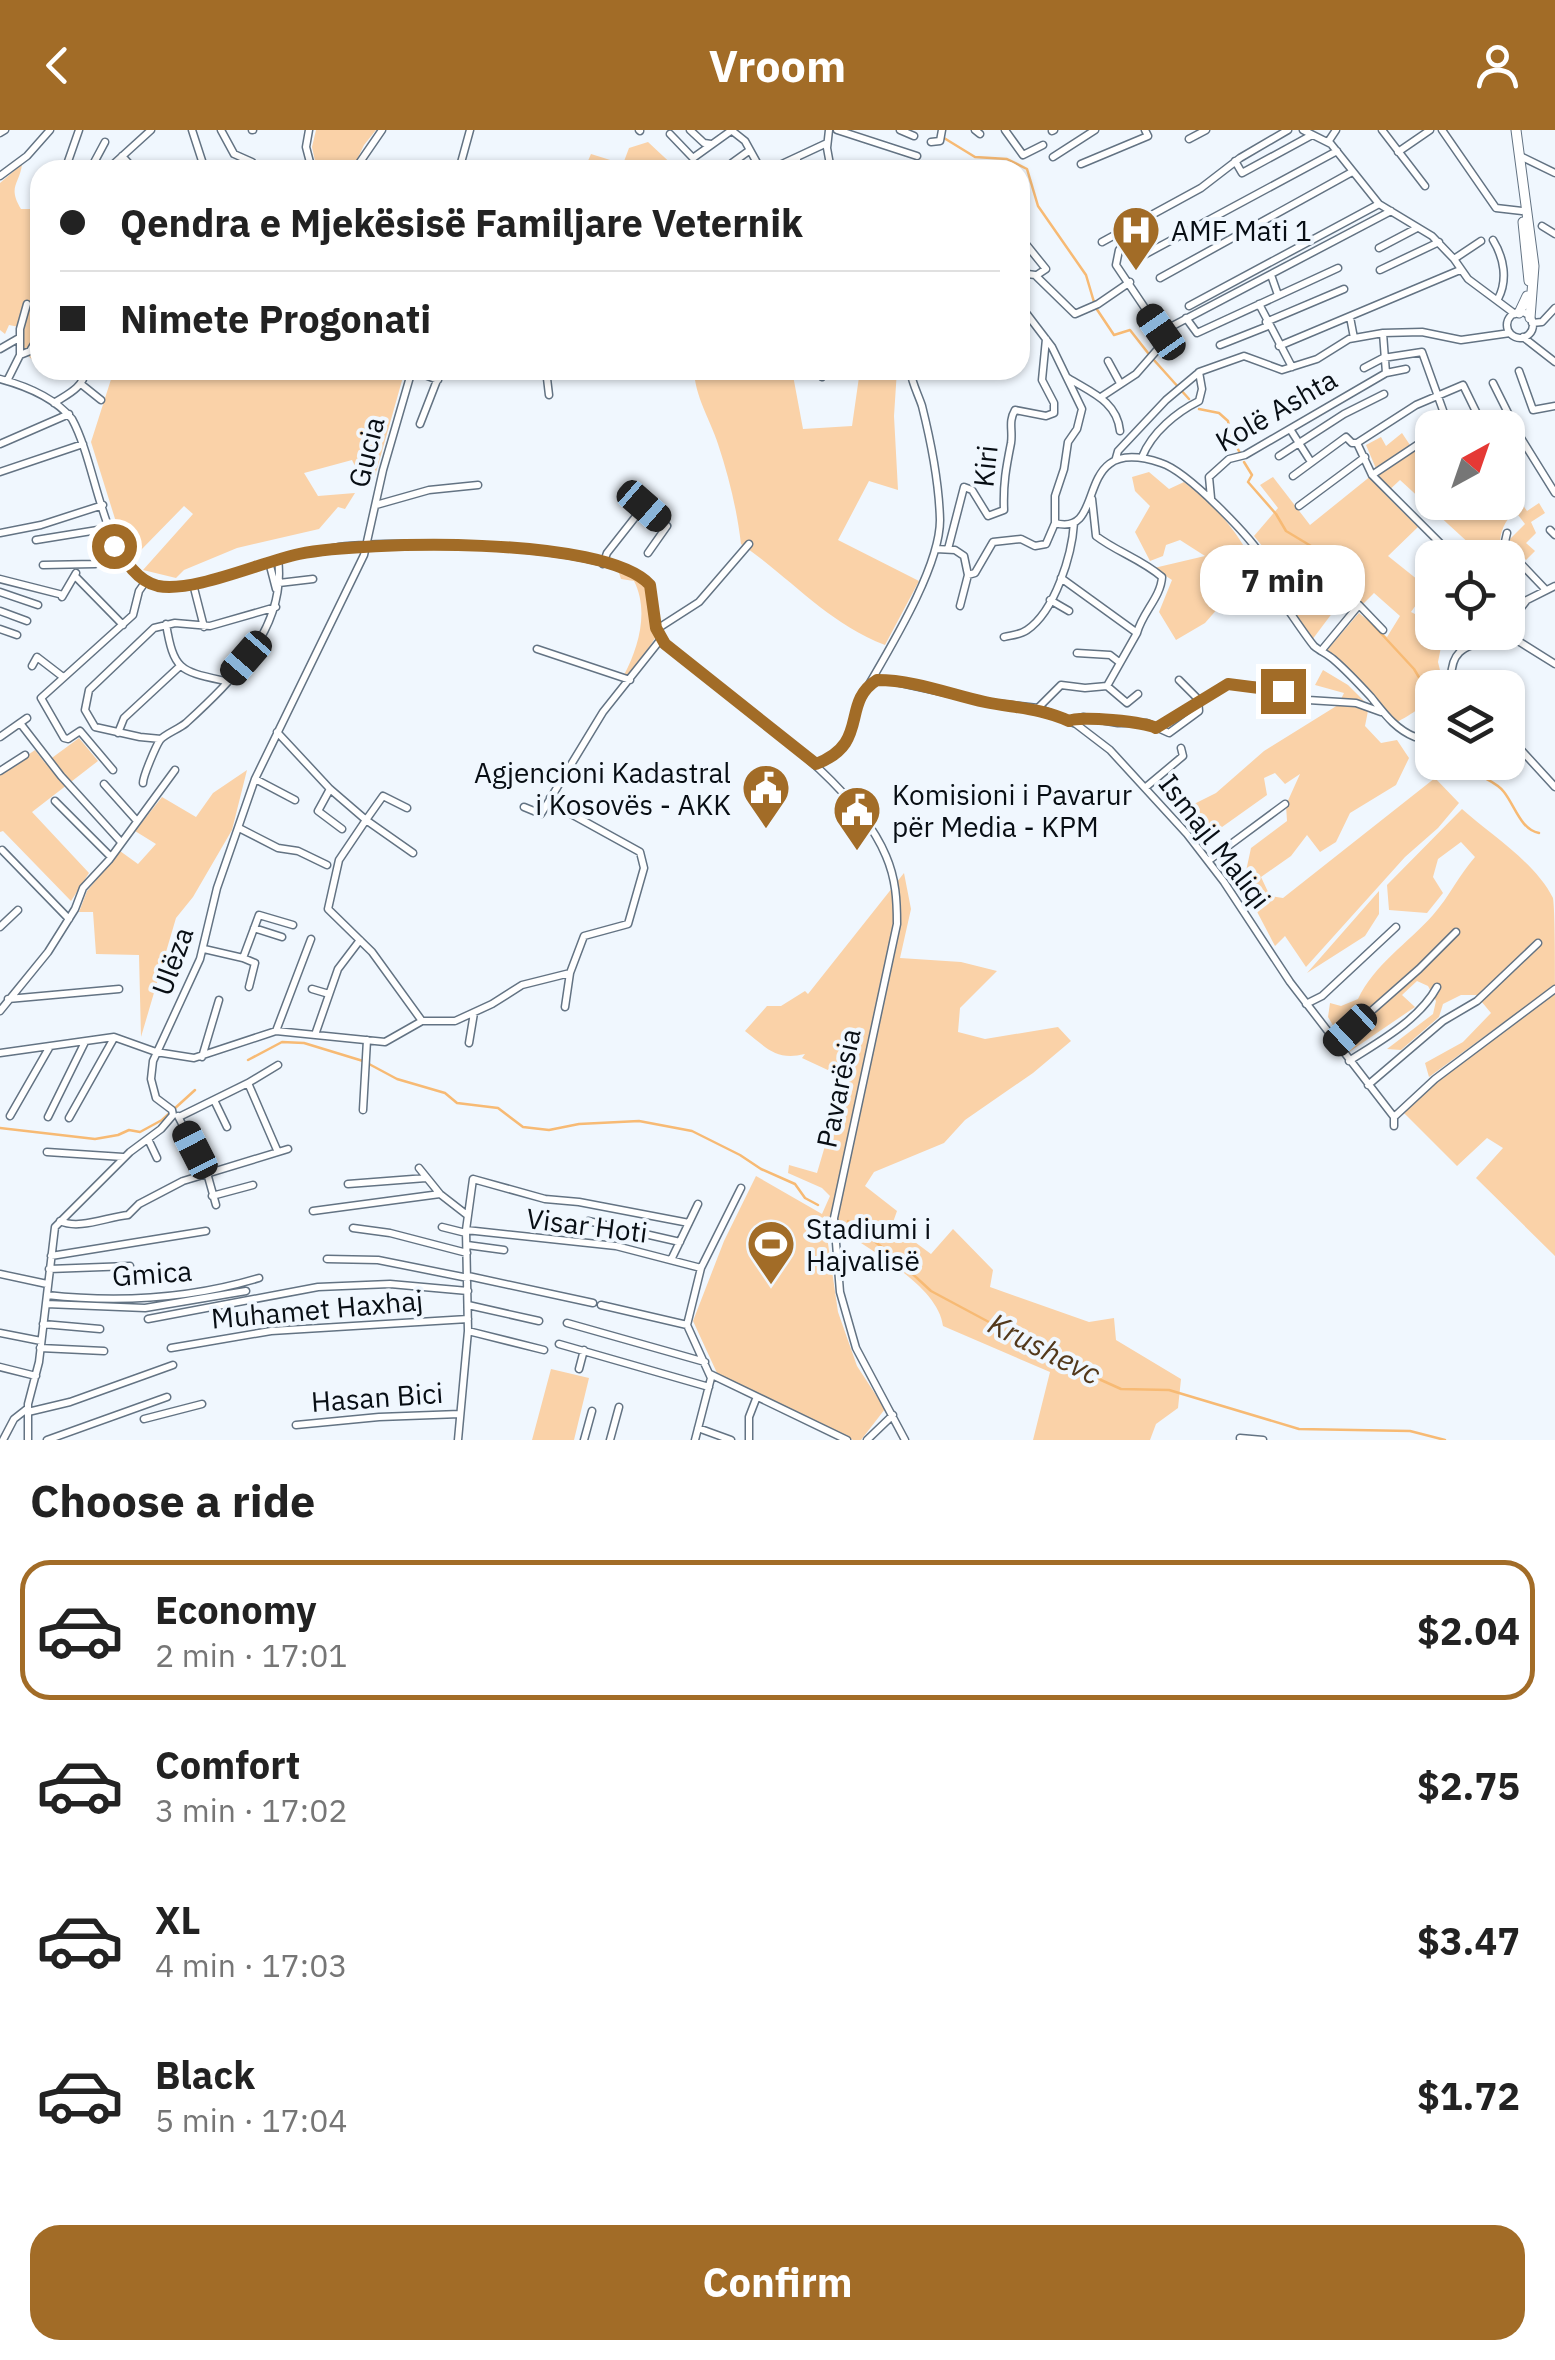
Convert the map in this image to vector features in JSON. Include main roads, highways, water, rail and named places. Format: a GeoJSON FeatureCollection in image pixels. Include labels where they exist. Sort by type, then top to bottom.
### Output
{"type":"FeatureCollection","features":[{"type":"Feature","properties":{"kind":"main road"},"geometry":{"type":"LineString","coordinates":[[1513,130],[1534,266],[1531,321]]}},
{"type":"Feature","properties":{"kind":"main road"},"geometry":{"type":"LineString","coordinates":[[1513,130],[1529,285],[1526,303],[1517,313]]}},
{"type":"Feature","properties":{"kind":"waterway"},"geometry":{"type":"LineString","coordinates":[[944,138],[975,157],[1009,160]]}},
{"type":"Feature","properties":{"kind":"waterway"},"geometry":{"type":"LineString","coordinates":[[1030,179],[1038,206],[1086,275],[1094,302]]}},
{"type":"Feature","properties":{"kind":"waterway"},"geometry":{"type":"LineString","coordinates":[[1096,308],[1114,335],[1130,330],[1148,353]]}},
{"type":"Feature","properties":{"kind":"waterway"},"geometry":{"type":"LineString","coordinates":[[1153,359],[1189,399]]}},
{"type":"Feature","properties":{"kind":"waterway"},"geometry":{"type":"LineString","coordinates":[[1199,409],[1219,413],[1228,421],[1241,455]]}},
{"type":"Feature","properties":{"kind":"waterway"},"geometry":{"type":"LineString","coordinates":[[1244,462],[1252,475],[1248,482],[1286,531],[1311,546],[1319,562],[1337,573],[1354,604]]}},
{"type":"Feature","properties":{"kind":"waterway"},"geometry":{"type":"LineString","coordinates":[[1365,616],[1415,671]]}},
{"type":"Feature","properties":{"kind":"waterway"},"geometry":{"type":"LineString","coordinates":[[1488,780],[1500,787],[1523,822],[1539,833]]}},
{"type":"Feature","properties":{"kind":"waterway","name":"Krushevc"},"geometry":{"type":"LineString","coordinates":[[248,1060],[282,1042],[304,1043],[363,1061]]}},
{"type":"Feature","properties":{"kind":"waterway","name":"Krushevc"},"geometry":{"type":"LineString","coordinates":[[369,1064],[397,1079],[445,1093],[457,1103],[498,1108],[523,1127],[549,1130],[639,1121],[692,1131],[795,1184],[805,1198],[818,1205]]}},
{"type":"Feature","properties":{"kind":"waterway","name":"Krushevc"},"geometry":{"type":"LineString","coordinates":[[0,1128],[95,1139],[129,1130],[140,1132],[162,1120],[195,1090]]}},
{"type":"Feature","properties":{"kind":"waterway","name":"Krushevc"},"geometry":{"type":"LineString","coordinates":[[848,1221],[931,1291],[1015,1336],[1087,1366],[1101,1380],[1121,1389],[1169,1390],[1299,1429],[1410,1431],[1445,1440]]}},
{"type":"Feature","properties":{"kind":"place","name":"AMF Mati 1"},"geometry":{"type":"Point","coordinates":[1136,272]}},
{"type":"Feature","properties":{"kind":"place","name":"Agjencioni Kadastral i Kosovës - AKK"},"geometry":{"type":"Point","coordinates":[766,830]}},
{"type":"Feature","properties":{"kind":"place","name":"Komisioni i Pavarur për Media - KPM"},"geometry":{"type":"Point","coordinates":[857,852]}},
{"type":"Feature","properties":{"kind":"place","name":"Stadiumi i Hajvalisë"},"geometry":{"type":"Point","coordinates":[771,1286]}}]}
